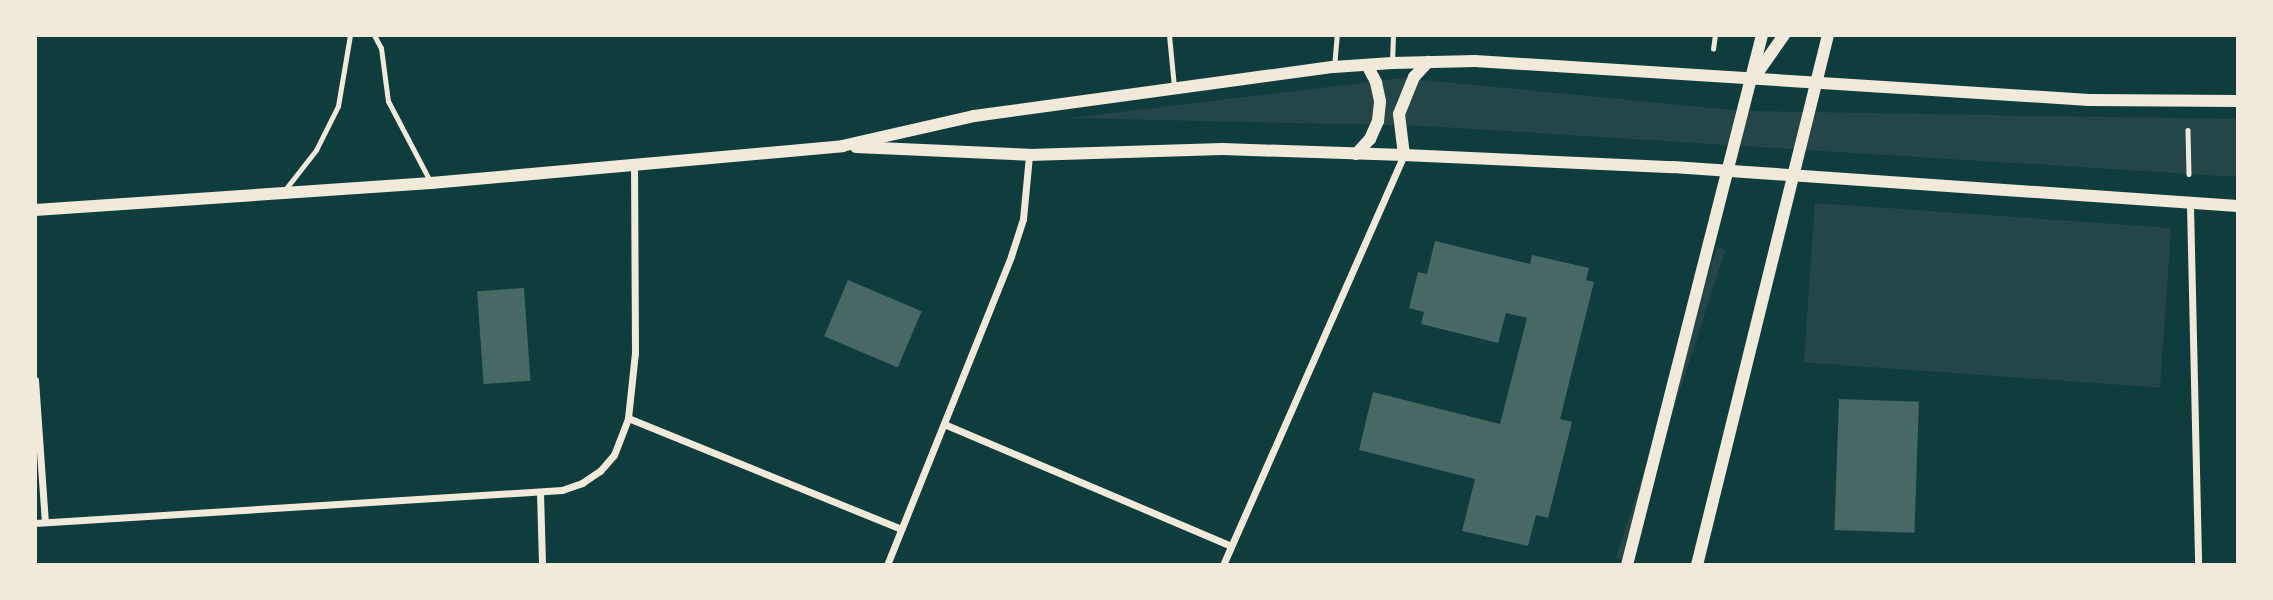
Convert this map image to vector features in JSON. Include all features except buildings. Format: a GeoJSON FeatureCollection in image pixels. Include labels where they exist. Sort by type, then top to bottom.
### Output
{"type":"FeatureCollection","features":[{"type":"Feature","properties":{"kind":"street"},"geometry":{"type":"LineString","coordinates":[[1627,565],[1762,35]]}},
{"type":"Feature","properties":{"kind":"street"},"geometry":{"type":"LineString","coordinates":[[1752,81],[1784,35]]}},
{"type":"Feature","properties":{"kind":"street"},"geometry":{"type":"LineString","coordinates":[[1697,565],[1765,279],[1796,176],[1828,35]]}},
{"type":"Feature","properties":{"kind":"street"},"geometry":{"type":"LineString","coordinates":[[1223,565],[1404,155],[1399,135],[1399,114],[1414,77],[1428,62]]}},
{"type":"Feature","properties":{"kind":"street"},"geometry":{"type":"LineString","coordinates":[[35,211],[431,183],[842,146],[974,116],[1334,67],[1392,63],[1541,65],[1752,81],[2089,100],[2238,102]]}},
{"type":"Feature","properties":{"kind":"street"},"geometry":{"type":"LineString","coordinates":[[1356,153],[1370,139],[1380,101],[1376,82],[1367,65]]}},
{"type":"Feature","properties":{"kind":"street"},"geometry":{"type":"LineString","coordinates":[[842,146],[1028,155],[1222,149],[1404,155],[1796,176],[2190,205],[2238,206]]}},
{"type":"Feature","properties":{"kind":"street"},"geometry":{"type":"LineString","coordinates":[[887,565],[1012,256],[1023,219],[1028,155]]}},
{"type":"Feature","properties":{"kind":"street"},"geometry":{"type":"LineString","coordinates":[[35,523],[540,492],[562,490],[582,483],[600,471],[614,455],[628,418],[635,353],[634,166]]}},
{"type":"Feature","properties":{"kind":"street"},"geometry":{"type":"LineString","coordinates":[[2190,205],[2198,565]]}},
{"type":"Feature","properties":{"kind":"street"},"geometry":{"type":"LineString","coordinates":[[35,380],[45,522]]}},
{"type":"Feature","properties":{"kind":"street"},"geometry":{"type":"LineString","coordinates":[[628,418],[901,529]]}},
{"type":"Feature","properties":{"kind":"street"},"geometry":{"type":"LineString","coordinates":[[944,424],[1231,546]]}},
{"type":"Feature","properties":{"kind":"street"},"geometry":{"type":"LineString","coordinates":[[540,492],[542,565]]}},
{"type":"Feature","properties":{"kind":"lane"},"geometry":{"type":"LineString","coordinates":[[282,194],[316,150],[338,106],[350,35]]}},
{"type":"Feature","properties":{"kind":"lane"},"geometry":{"type":"LineString","coordinates":[[374,35],[381,48],[388,100],[431,183]]}},
{"type":"Feature","properties":{"kind":"lane"},"geometry":{"type":"LineString","coordinates":[[1170,35],[1175,90]]}},
{"type":"Feature","properties":{"kind":"lane"},"geometry":{"type":"LineString","coordinates":[[1334,67],[1337,35]]}},
{"type":"Feature","properties":{"kind":"lane"},"geometry":{"type":"LineString","coordinates":[[1392,63],[1393,35]]}},
{"type":"Feature","properties":{"kind":"path"},"geometry":{"type":"LineString","coordinates":[[2187,101],[2190,205]]}},
{"type":"Feature","properties":{"kind":"shaded area"},"geometry":{"type":"Polygon","coordinates":[[[1403,78],[1743,111],[2238,119],[2238,177],[1425,126],[1070,118],[1403,78]]]}},
{"type":"Feature","properties":{"kind":"shaded area"},"geometry":{"type":"Polygon","coordinates":[[[1815,203],[2171,228],[2160,388],[1804,363],[1815,203]]]}},
{"type":"Feature","properties":{"kind":"shaded area"},"geometry":{"type":"Polygon","coordinates":[[[1717,247],[1726,250],[1625,561],[1616,558],[1717,247]]]}}]}
